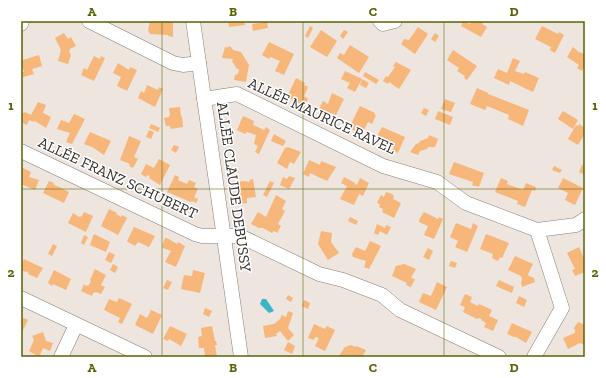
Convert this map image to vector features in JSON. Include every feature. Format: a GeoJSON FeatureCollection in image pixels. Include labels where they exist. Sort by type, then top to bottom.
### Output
{"type":"FeatureCollection","features":[{"type":"Feature","properties":{"kind":"street"},"geometry":{"type":"LineString","coordinates":[[89,21],[173,63],[183,65],[199,63]]}},
{"type":"Feature","properties":{"kind":"street","name":"ALLÉE CLAUDE DEBUSSY"},"geometry":{"type":"LineString","coordinates":[[193,21],[241,357]]}},
{"type":"Feature","properties":{"kind":"street"},"geometry":{"type":"LineString","coordinates":[[380,21],[384,24],[395,21]]}},
{"type":"Feature","properties":{"kind":"street","name":"ALLÉE MAURICE RAVEL"},"geometry":{"type":"LineString","coordinates":[[204,99],[236,94],[383,166],[436,182],[466,203],[537,230]]}},
{"type":"Feature","properties":{"kind":"street","name":"ALLÉE FRANZ SCHUBERT"},"geometry":{"type":"LineString","coordinates":[[21,151],[195,234],[202,236],[240,236],[319,274],[343,280],[382,295],[400,310],[499,357]]}},
{"type":"Feature","properties":{"kind":"street"},"geometry":{"type":"LineString","coordinates":[[534,357],[562,308],[537,230],[576,225],[585,219]]}},
{"type":"Feature","properties":{"kind":"street"},"geometry":{"type":"LineString","coordinates":[[21,298],[145,357]]}},
{"type":"Feature","properties":{"kind":"street"},"geometry":{"type":"LineString","coordinates":[[61,357],[76,325]]}},
{"type":"Feature","properties":{"kind":"water"},"geometry":{"type":"Polygon","coordinates":[[[262,299],[266,299],[274,311],[269,313],[260,304],[262,299]]]}},
{"type":"Feature","properties":{"kind":"building"},"geometry":{"type":"Polygon","coordinates":[[[150,21],[173,21],[173,37],[168,35],[150,34],[148,30],[150,21]]]}},
{"type":"Feature","properties":{"kind":"building"},"geometry":{"type":"Polygon","coordinates":[[[228,21],[244,21],[245,25],[229,27],[228,21]]]}},
{"type":"Feature","properties":{"kind":"building"},"geometry":{"type":"Polygon","coordinates":[[[463,21],[470,24],[471,21],[484,21],[482,24],[487,27],[481,37],[461,26],[463,21]]]}},
{"type":"Feature","properties":{"kind":"building"},"geometry":{"type":"Polygon","coordinates":[[[267,22],[268,28],[253,31],[252,24],[267,22]]]}},
{"type":"Feature","properties":{"kind":"building"},"geometry":{"type":"Polygon","coordinates":[[[310,26],[313,28],[308,38],[305,36],[310,26]]]}},
{"type":"Feature","properties":{"kind":"building"},"geometry":{"type":"Polygon","coordinates":[[[542,26],[558,34],[559,32],[564,35],[555,53],[550,50],[551,47],[535,39],[542,26]]]}},
{"type":"Feature","properties":{"kind":"building"},"geometry":{"type":"Polygon","coordinates":[[[418,27],[428,34],[415,54],[401,44],[404,39],[409,40],[418,27]]]}},
{"type":"Feature","properties":{"kind":"building"},"geometry":{"type":"Polygon","coordinates":[[[321,30],[337,41],[327,57],[310,47],[321,30]]]}},
{"type":"Feature","properties":{"kind":"building"},"geometry":{"type":"Polygon","coordinates":[[[344,30],[348,32],[343,39],[340,36],[344,30]]]}},
{"type":"Feature","properties":{"kind":"building"},"geometry":{"type":"Polygon","coordinates":[[[64,33],[68,39],[71,37],[76,46],[70,49],[69,52],[71,55],[68,64],[58,61],[61,50],[55,38],[64,33]]]}},
{"type":"Feature","properties":{"kind":"building"},"geometry":{"type":"Polygon","coordinates":[[[435,33],[439,36],[435,42],[431,39],[435,33]]]}},
{"type":"Feature","properties":{"kind":"building"},"geometry":{"type":"Polygon","coordinates":[[[269,42],[294,54],[284,75],[275,71],[280,61],[270,57],[269,59],[262,55],[269,42]]]}},
{"type":"Feature","properties":{"kind":"building"},"geometry":{"type":"Polygon","coordinates":[[[350,45],[369,57],[359,73],[337,58],[340,53],[344,55],[350,45]]]}},
{"type":"Feature","properties":{"kind":"building"},"geometry":{"type":"Polygon","coordinates":[[[228,46],[233,50],[241,52],[249,65],[246,82],[234,80],[239,69],[237,69],[232,61],[233,59],[222,58],[225,47],[228,48],[228,46]]]}},
{"type":"Feature","properties":{"kind":"building"},"geometry":{"type":"Polygon","coordinates":[[[573,47],[585,55],[585,65],[582,71],[577,68],[579,65],[567,57],[573,47]]]}},
{"type":"Feature","properties":{"kind":"building"},"geometry":{"type":"Polygon","coordinates":[[[453,50],[477,66],[467,80],[464,78],[465,76],[457,71],[459,68],[447,60],[453,50]]]}},
{"type":"Feature","properties":{"kind":"building"},"geometry":{"type":"Polygon","coordinates":[[[39,55],[42,66],[32,69],[34,74],[23,77],[22,72],[24,72],[21,64],[23,60],[39,55]]]}},
{"type":"Feature","properties":{"kind":"building"},"geometry":{"type":"Polygon","coordinates":[[[94,56],[100,59],[101,56],[105,58],[94,81],[81,75],[84,68],[87,70],[94,56]]]}},
{"type":"Feature","properties":{"kind":"building"},"geometry":{"type":"Polygon","coordinates":[[[513,58],[520,61],[515,71],[524,74],[525,72],[539,78],[533,92],[510,81],[509,85],[494,78],[498,69],[507,73],[513,58]]]}},
{"type":"Feature","properties":{"kind":"building"},"geometry":{"type":"Polygon","coordinates":[[[396,62],[411,70],[399,89],[389,82],[388,84],[383,81],[395,67],[393,66],[396,62]]]}},
{"type":"Feature","properties":{"kind":"building"},"geometry":{"type":"Polygon","coordinates":[[[118,63],[129,70],[130,67],[137,70],[127,91],[117,86],[121,77],[113,73],[118,63]]]}},
{"type":"Feature","properties":{"kind":"building"},"geometry":{"type":"Polygon","coordinates":[[[345,71],[362,79],[355,92],[347,88],[350,83],[341,79],[345,71]]]}},
{"type":"Feature","properties":{"kind":"building"},"geometry":{"type":"Polygon","coordinates":[[[365,72],[379,80],[376,84],[363,76],[365,72]]]}},
{"type":"Feature","properties":{"kind":"building"},"geometry":{"type":"Polygon","coordinates":[[[296,78],[305,83],[304,85],[308,87],[304,96],[308,99],[304,108],[287,97],[296,78]]]}},
{"type":"Feature","properties":{"kind":"building"},"geometry":{"type":"Polygon","coordinates":[[[362,79],[369,83],[366,88],[360,85],[362,79]]]}},
{"type":"Feature","properties":{"kind":"building"},"geometry":{"type":"Polygon","coordinates":[[[147,85],[158,90],[159,87],[163,89],[155,107],[138,98],[141,91],[144,93],[147,85]]]}},
{"type":"Feature","properties":{"kind":"building"},"geometry":{"type":"Polygon","coordinates":[[[477,88],[488,94],[529,110],[523,126],[508,119],[509,115],[487,106],[485,110],[470,104],[477,88]]]}},
{"type":"Feature","properties":{"kind":"building"},"geometry":{"type":"Polygon","coordinates":[[[332,93],[344,99],[336,115],[332,113],[330,117],[318,111],[323,101],[328,104],[332,93]]]}},
{"type":"Feature","properties":{"kind":"building"},"geometry":{"type":"Polygon","coordinates":[[[445,99],[455,103],[451,112],[441,109],[445,99]]]}},
{"type":"Feature","properties":{"kind":"building"},"geometry":{"type":"Polygon","coordinates":[[[38,102],[46,105],[43,113],[51,117],[46,128],[35,121],[29,120],[27,125],[21,122],[21,114],[25,112],[31,115],[38,102]]]}},
{"type":"Feature","properties":{"kind":"building"},"geometry":{"type":"Polygon","coordinates":[[[360,106],[375,113],[374,114],[376,115],[372,124],[368,122],[362,134],[349,128],[360,106]]]}},
{"type":"Feature","properties":{"kind":"building"},"geometry":{"type":"Polygon","coordinates":[[[180,107],[183,127],[171,129],[170,126],[166,126],[164,118],[169,117],[170,115],[169,108],[180,107]]]}},
{"type":"Feature","properties":{"kind":"building"},"geometry":{"type":"Polygon","coordinates":[[[424,108],[429,110],[426,116],[421,113],[424,108]]]}},
{"type":"Feature","properties":{"kind":"building"},"geometry":{"type":"Polygon","coordinates":[[[438,111],[453,117],[450,125],[435,119],[438,111]]]}},
{"type":"Feature","properties":{"kind":"building"},"geometry":{"type":"Polygon","coordinates":[[[563,111],[578,120],[573,129],[558,119],[563,111]]]}},
{"type":"Feature","properties":{"kind":"building"},"geometry":{"type":"Polygon","coordinates":[[[74,114],[85,119],[72,144],[66,142],[70,133],[57,129],[61,120],[69,123],[74,114]]]}},
{"type":"Feature","properties":{"kind":"building"},"geometry":{"type":"Polygon","coordinates":[[[243,116],[254,121],[253,125],[264,130],[266,127],[270,130],[259,154],[255,152],[258,146],[254,144],[256,135],[247,132],[245,134],[237,130],[243,116]]]}},
{"type":"Feature","properties":{"kind":"building"},"geometry":{"type":"Polygon","coordinates":[[[151,124],[160,128],[158,132],[149,128],[151,124]]]}},
{"type":"Feature","properties":{"kind":"building"},"geometry":{"type":"Polygon","coordinates":[[[579,124],[585,128],[585,133],[578,145],[568,139],[576,125],[578,126],[579,124]]]}},
{"type":"Feature","properties":{"kind":"building"},"geometry":{"type":"Polygon","coordinates":[[[382,127],[405,137],[398,153],[392,150],[394,147],[376,138],[382,127]]]}},
{"type":"Feature","properties":{"kind":"building"},"geometry":{"type":"Polygon","coordinates":[[[149,130],[154,132],[151,139],[146,137],[149,130]]]}},
{"type":"Feature","properties":{"kind":"building"},"geometry":{"type":"Polygon","coordinates":[[[90,132],[111,141],[104,155],[92,147],[84,144],[90,132]]]}},
{"type":"Feature","properties":{"kind":"building"},"geometry":{"type":"Polygon","coordinates":[[[274,134],[286,141],[283,146],[271,141],[274,134]]]}},
{"type":"Feature","properties":{"kind":"building"},"geometry":{"type":"Polygon","coordinates":[[[429,135],[438,139],[435,147],[428,147],[427,149],[420,151],[418,155],[410,152],[416,144],[428,138],[429,135]]]}},
{"type":"Feature","properties":{"kind":"building"},"geometry":{"type":"Polygon","coordinates":[[[129,136],[141,141],[134,157],[138,159],[133,168],[129,166],[130,164],[120,160],[129,136]]]}},
{"type":"Feature","properties":{"kind":"building"},"geometry":{"type":"Polygon","coordinates":[[[174,145],[179,147],[176,153],[171,150],[174,145]]]}},
{"type":"Feature","properties":{"kind":"building"},"geometry":{"type":"Polygon","coordinates":[[[288,147],[301,152],[294,164],[290,162],[287,169],[277,163],[285,148],[288,147]]]}},
{"type":"Feature","properties":{"kind":"building"},"geometry":{"type":"Polygon","coordinates":[[[159,159],[170,165],[160,185],[149,178],[150,176],[148,175],[146,177],[141,174],[146,164],[154,168],[159,159]]]}},
{"type":"Feature","properties":{"kind":"building"},"geometry":{"type":"Polygon","coordinates":[[[309,160],[320,165],[321,161],[336,167],[327,181],[310,173],[309,177],[303,174],[309,160]]]}},
{"type":"Feature","properties":{"kind":"building"},"geometry":{"type":"Polygon","coordinates":[[[454,162],[484,173],[479,187],[472,185],[473,182],[449,174],[454,162]]]}},
{"type":"Feature","properties":{"kind":"building"},"geometry":{"type":"Polygon","coordinates":[[[582,165],[585,166],[585,175],[579,172],[582,165]]]}},
{"type":"Feature","properties":{"kind":"building"},"geometry":{"type":"Polygon","coordinates":[[[554,166],[562,170],[560,173],[552,170],[554,166]]]}},
{"type":"Feature","properties":{"kind":"building"},"geometry":{"type":"Polygon","coordinates":[[[21,167],[31,172],[29,177],[39,180],[35,190],[21,184],[21,167]]]}},
{"type":"Feature","properties":{"kind":"building"},"geometry":{"type":"Polygon","coordinates":[[[175,175],[179,177],[178,180],[187,184],[189,180],[196,183],[194,187],[198,189],[194,197],[198,199],[196,203],[167,192],[175,175]]]}},
{"type":"Feature","properties":{"kind":"building"},"geometry":{"type":"Polygon","coordinates":[[[289,176],[295,178],[289,189],[280,185],[283,177],[287,179],[289,176]]]}},
{"type":"Feature","properties":{"kind":"building"},"geometry":{"type":"Polygon","coordinates":[[[344,177],[357,185],[360,178],[369,183],[363,196],[359,194],[354,205],[340,199],[347,186],[341,183],[344,177]]]}},
{"type":"Feature","properties":{"kind":"building"},"geometry":{"type":"Polygon","coordinates":[[[501,178],[508,181],[507,184],[523,190],[526,183],[536,187],[535,191],[532,190],[525,207],[517,204],[518,201],[495,192],[501,178]]]}},
{"type":"Feature","properties":{"kind":"building"},"geometry":{"type":"Polygon","coordinates":[[[563,178],[583,188],[575,205],[565,200],[568,193],[558,188],[563,178]]]}},
{"type":"Feature","properties":{"kind":"building"},"geometry":{"type":"Polygon","coordinates":[[[253,179],[256,197],[247,198],[247,203],[239,204],[236,182],[249,182],[253,179]]]}},
{"type":"Feature","properties":{"kind":"building"},"geometry":{"type":"Polygon","coordinates":[[[49,181],[69,192],[64,203],[43,193],[49,181]]]}},
{"type":"Feature","properties":{"kind":"building"},"geometry":{"type":"Polygon","coordinates":[[[270,181],[274,183],[267,197],[263,195],[270,181]]]}},
{"type":"Feature","properties":{"kind":"building"},"geometry":{"type":"Polygon","coordinates":[[[386,192],[392,194],[394,196],[393,199],[401,203],[394,218],[382,212],[383,209],[379,207],[380,204],[377,203],[381,195],[384,197],[386,192]]]}},
{"type":"Feature","properties":{"kind":"building"},"geometry":{"type":"Polygon","coordinates":[[[276,195],[286,201],[282,209],[285,211],[278,224],[281,226],[277,233],[274,231],[272,233],[251,224],[258,212],[266,217],[276,195]]]}},
{"type":"Feature","properties":{"kind":"building"},"geometry":{"type":"Polygon","coordinates":[[[109,209],[121,217],[122,215],[127,218],[118,235],[101,226],[109,209]]]}},
{"type":"Feature","properties":{"kind":"building"},"geometry":{"type":"Polygon","coordinates":[[[84,212],[93,216],[86,232],[68,223],[73,213],[79,217],[82,216],[84,212]]]}},
{"type":"Feature","properties":{"kind":"building"},"geometry":{"type":"Polygon","coordinates":[[[424,212],[438,219],[439,217],[443,219],[434,239],[424,235],[428,226],[419,222],[424,212]]]}},
{"type":"Feature","properties":{"kind":"building"},"geometry":{"type":"Polygon","coordinates":[[[350,217],[358,221],[356,225],[348,221],[350,217]]]}},
{"type":"Feature","properties":{"kind":"building"},"geometry":{"type":"Polygon","coordinates":[[[456,223],[471,229],[473,223],[478,226],[467,252],[455,247],[458,241],[450,237],[456,223]]]}},
{"type":"Feature","properties":{"kind":"building"},"geometry":{"type":"Polygon","coordinates":[[[377,224],[385,228],[386,225],[391,227],[387,235],[380,231],[378,235],[374,233],[377,224]]]}},
{"type":"Feature","properties":{"kind":"building"},"geometry":{"type":"Polygon","coordinates":[[[134,227],[155,236],[149,247],[138,242],[135,246],[127,241],[134,227]]]}},
{"type":"Feature","properties":{"kind":"building"},"geometry":{"type":"Polygon","coordinates":[[[321,231],[332,233],[331,242],[339,253],[328,260],[318,244],[321,231]]]}},
{"type":"Feature","properties":{"kind":"building"},"geometry":{"type":"Polygon","coordinates":[[[94,234],[110,242],[106,252],[90,245],[94,234]]]}},
{"type":"Feature","properties":{"kind":"building"},"geometry":{"type":"Polygon","coordinates":[[[486,234],[509,243],[502,258],[500,257],[498,261],[492,258],[493,254],[480,249],[486,234]]]}},
{"type":"Feature","properties":{"kind":"building"},"geometry":{"type":"Polygon","coordinates":[[[84,235],[88,237],[84,245],[81,243],[84,235]]]}},
{"type":"Feature","properties":{"kind":"building"},"geometry":{"type":"Polygon","coordinates":[[[165,238],[185,246],[176,267],[165,262],[171,251],[163,248],[162,246],[165,238]]]}},
{"type":"Feature","properties":{"kind":"building"},"geometry":{"type":"Polygon","coordinates":[[[370,241],[381,246],[369,269],[364,267],[366,261],[353,257],[352,254],[356,247],[365,251],[370,241]]]}},
{"type":"Feature","properties":{"kind":"building"},"geometry":{"type":"Polygon","coordinates":[[[53,244],[57,246],[52,256],[48,254],[53,244]]]}},
{"type":"Feature","properties":{"kind":"building"},"geometry":{"type":"Polygon","coordinates":[[[579,247],[585,261],[585,272],[575,276],[572,270],[575,269],[567,253],[579,247]]]}},
{"type":"Feature","properties":{"kind":"building"},"geometry":{"type":"Polygon","coordinates":[[[428,248],[433,251],[429,260],[423,257],[428,248]]]}},
{"type":"Feature","properties":{"kind":"building"},"geometry":{"type":"Polygon","coordinates":[[[109,252],[115,255],[111,263],[105,260],[109,252]]]}},
{"type":"Feature","properties":{"kind":"building"},"geometry":{"type":"Polygon","coordinates":[[[515,256],[533,264],[528,274],[534,278],[535,282],[522,287],[521,276],[508,270],[515,256]]]}},
{"type":"Feature","properties":{"kind":"building"},"geometry":{"type":"Polygon","coordinates":[[[24,259],[43,268],[37,278],[28,274],[29,273],[26,271],[21,270],[21,265],[24,259]]]}},
{"type":"Feature","properties":{"kind":"building"},"geometry":{"type":"Polygon","coordinates":[[[451,261],[457,263],[455,268],[449,266],[451,261]]]}},
{"type":"Feature","properties":{"kind":"building"},"geometry":{"type":"Polygon","coordinates":[[[113,264],[118,267],[115,273],[110,270],[113,264]]]}},
{"type":"Feature","properties":{"kind":"building"},"geometry":{"type":"Polygon","coordinates":[[[242,264],[247,264],[248,269],[243,270],[242,264]]]}},
{"type":"Feature","properties":{"kind":"building"},"geometry":{"type":"Polygon","coordinates":[[[404,264],[416,269],[411,278],[415,279],[411,287],[406,285],[407,283],[392,276],[396,266],[404,264]]]}},
{"type":"Feature","properties":{"kind":"building"},"geometry":{"type":"Polygon","coordinates":[[[95,269],[106,275],[101,285],[105,287],[101,294],[96,292],[93,293],[92,296],[81,291],[84,284],[86,286],[89,285],[95,269]]]}},
{"type":"Feature","properties":{"kind":"building"},"geometry":{"type":"Polygon","coordinates":[[[54,270],[71,279],[66,290],[53,284],[52,286],[48,283],[54,270]]]}},
{"type":"Feature","properties":{"kind":"building"},"geometry":{"type":"Polygon","coordinates":[[[193,270],[205,273],[200,293],[181,289],[184,275],[192,276],[193,270]]]}},
{"type":"Feature","properties":{"kind":"building"},"geometry":{"type":"Polygon","coordinates":[[[167,280],[172,282],[168,290],[163,288],[167,280]]]}},
{"type":"Feature","properties":{"kind":"building"},"geometry":{"type":"Polygon","coordinates":[[[499,280],[514,287],[512,293],[496,286],[499,280]]]}},
{"type":"Feature","properties":{"kind":"building"},"geometry":{"type":"Polygon","coordinates":[[[437,282],[447,287],[436,310],[419,302],[423,293],[431,296],[437,282]]]}},
{"type":"Feature","properties":{"kind":"building"},"geometry":{"type":"Polygon","coordinates":[[[465,294],[472,297],[470,302],[492,310],[489,316],[498,320],[493,331],[484,327],[486,323],[481,320],[482,319],[477,319],[463,312],[465,307],[460,305],[465,294]]]}},
{"type":"Feature","properties":{"kind":"building"},"geometry":{"type":"Polygon","coordinates":[[[288,295],[293,298],[291,302],[286,299],[288,295]]]}},
{"type":"Feature","properties":{"kind":"building"},"geometry":{"type":"Polygon","coordinates":[[[519,296],[527,300],[524,307],[516,303],[519,296]]]}},
{"type":"Feature","properties":{"kind":"building"},"geometry":{"type":"Polygon","coordinates":[[[119,298],[132,304],[122,324],[118,322],[120,318],[104,310],[109,299],[117,302],[119,298]]]}},
{"type":"Feature","properties":{"kind":"building"},"geometry":{"type":"Polygon","coordinates":[[[304,300],[310,303],[308,309],[302,306],[304,300]]]}},
{"type":"Feature","properties":{"kind":"building"},"geometry":{"type":"Polygon","coordinates":[[[205,308],[212,311],[209,317],[203,314],[205,308]]]}},
{"type":"Feature","properties":{"kind":"building"},"geometry":{"type":"Polygon","coordinates":[[[151,310],[162,315],[153,334],[135,325],[140,314],[147,318],[151,310]]]}},
{"type":"Feature","properties":{"kind":"building"},"geometry":{"type":"Polygon","coordinates":[[[288,311],[293,313],[288,328],[294,335],[288,341],[280,331],[276,334],[277,336],[265,338],[263,326],[274,324],[282,315],[286,317],[288,311]]]}},
{"type":"Feature","properties":{"kind":"building"},"geometry":{"type":"Polygon","coordinates":[[[21,317],[28,320],[21,334],[21,317]]]}},
{"type":"Feature","properties":{"kind":"building"},"geometry":{"type":"Polygon","coordinates":[[[578,322],[585,325],[585,345],[580,343],[568,349],[563,338],[575,333],[574,328],[578,322]]]}},
{"type":"Feature","properties":{"kind":"building"},"geometry":{"type":"Polygon","coordinates":[[[512,323],[532,332],[526,343],[507,334],[512,323]]]}},
{"type":"Feature","properties":{"kind":"building"},"geometry":{"type":"Polygon","coordinates":[[[314,324],[325,329],[327,326],[335,330],[325,351],[315,346],[319,338],[315,337],[314,340],[308,338],[314,324]]]}},
{"type":"Feature","properties":{"kind":"building"},"geometry":{"type":"Polygon","coordinates":[[[170,326],[187,334],[181,346],[169,339],[168,341],[163,339],[170,326]]]}},
{"type":"Feature","properties":{"kind":"building"},"geometry":{"type":"Polygon","coordinates":[[[212,326],[217,345],[215,345],[217,357],[205,357],[204,348],[199,348],[198,337],[202,336],[201,328],[212,326]]]}},
{"type":"Feature","properties":{"kind":"building"},"geometry":{"type":"Polygon","coordinates":[[[43,332],[46,341],[53,343],[50,351],[43,348],[39,357],[29,351],[34,340],[32,336],[43,332]]]}},
{"type":"Feature","properties":{"kind":"building"},"geometry":{"type":"Polygon","coordinates":[[[288,342],[295,346],[292,354],[284,350],[288,342]]]}},
{"type":"Feature","properties":{"kind":"building"},"geometry":{"type":"Polygon","coordinates":[[[351,345],[366,350],[362,357],[339,356],[345,347],[351,345]]]}}]}
